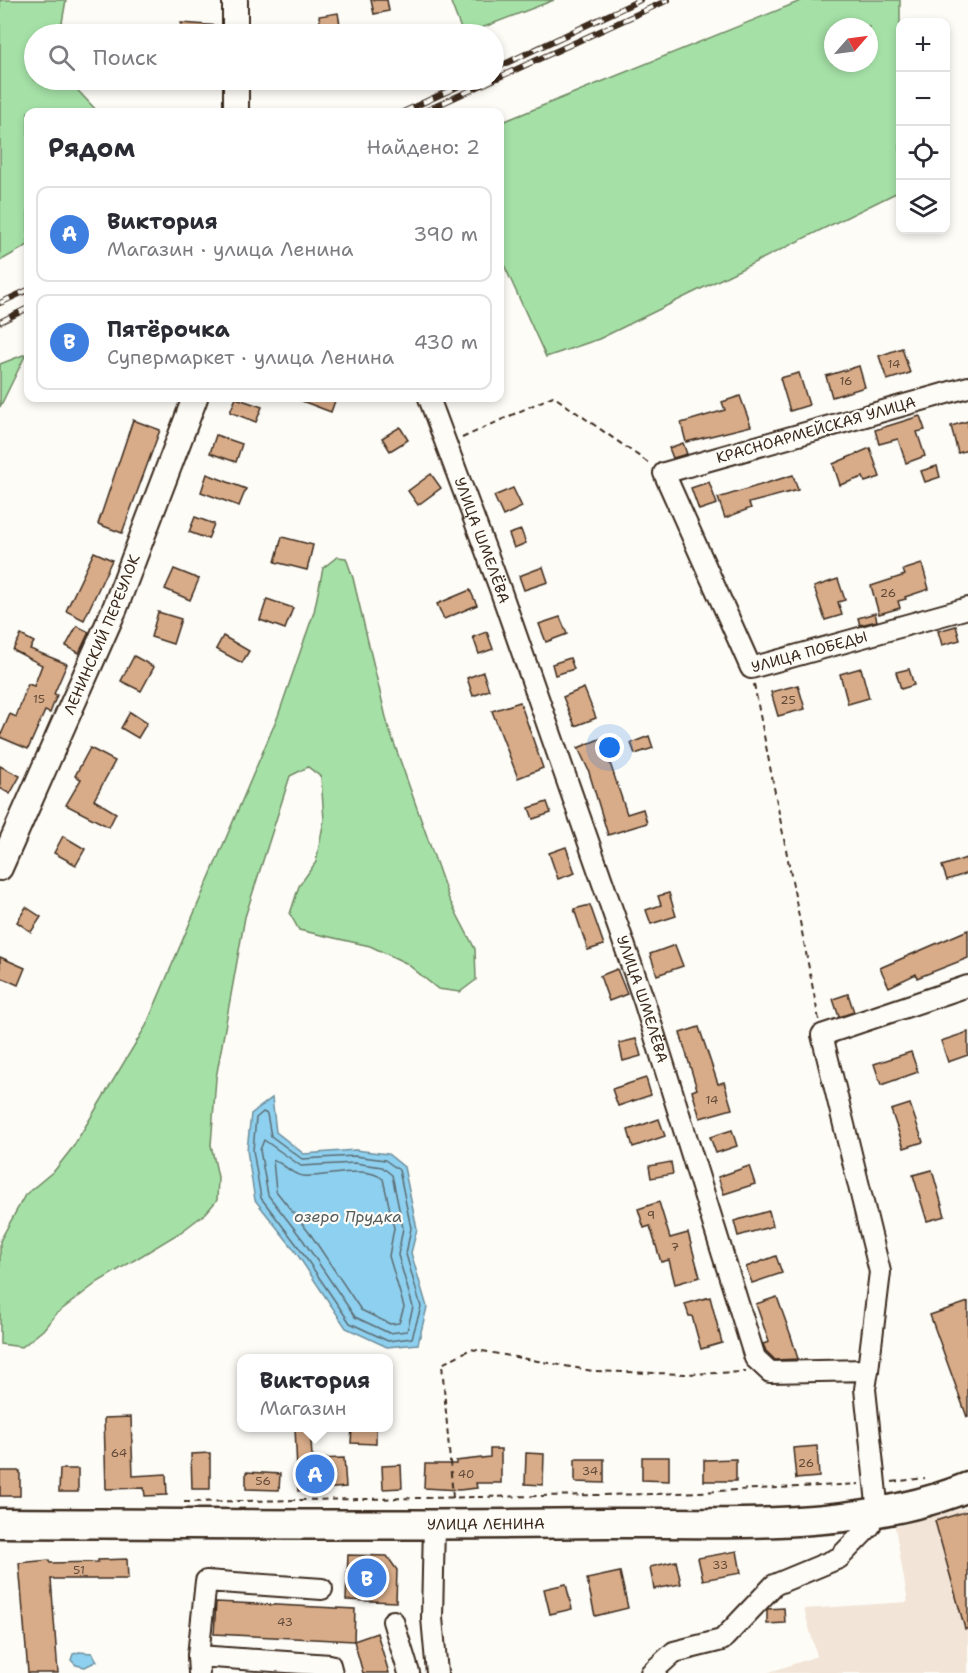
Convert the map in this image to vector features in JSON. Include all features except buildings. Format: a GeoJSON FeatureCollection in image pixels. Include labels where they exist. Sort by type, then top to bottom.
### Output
{"type":"FeatureCollection","features":[{"type":"Feature","properties":{"kind":"highway","name":"УЛИЦА ЛЕНИНА"},"geometry":{"type":"LineString","coordinates":[[0,1523],[434,1525],[874,1519],[968,1487]]}},
{"type":"Feature","properties":{"kind":"main road"},"geometry":{"type":"LineString","coordinates":[[235,0],[235,24]]}},
{"type":"Feature","properties":{"kind":"main road"},"geometry":{"type":"LineString","coordinates":[[236,90],[236,108]]}},
{"type":"Feature","properties":{"kind":"main road","name":"ЛЕНИНСКИЙ ПЕРЕУЛОК"},"geometry":{"type":"LineString","coordinates":[[0,868],[115,608],[193,402]]}},
{"type":"Feature","properties":{"kind":"street","name":"КРАСНОАРМЕЙСКАЯ УЛИЦА"},"geometry":{"type":"LineString","coordinates":[[664,473],[968,387]]}},
{"type":"Feature","properties":{"kind":"street","name":"УЛИЦА ШМЕЛЁВА"},"geometry":{"type":"LineString","coordinates":[[431,402],[448,444],[644,1001],[752,1351],[755,1358],[770,1372]]}},
{"type":"Feature","properties":{"kind":"street","name":"УЛИЦА ПОБЕДЫ"},"geometry":{"type":"LineString","coordinates":[[664,473],[751,668],[968,608]]}},
{"type":"Feature","properties":{"kind":"street"},"geometry":{"type":"LineString","coordinates":[[651,1673],[674,1652],[722,1640],[774,1585],[839,1558],[874,1519],[875,1484],[865,1389],[880,1272],[822,1035],[968,986]]}},
{"type":"Feature","properties":{"kind":"street"},"geometry":{"type":"LineString","coordinates":[[770,1372],[868,1370]]}},
{"type":"Feature","properties":{"kind":"street"},"geometry":{"type":"LineString","coordinates":[[434,1525],[432,1618],[437,1673]]}},
{"type":"Feature","properties":{"kind":"street"},"geometry":{"type":"LineString","coordinates":[[322,1589],[206,1581],[199,1665],[330,1665],[332,1673]]}},
{"type":"Feature","properties":{"kind":"street"},"geometry":{"type":"LineString","coordinates":[[393,1621],[409,1673]]}},
{"type":"Feature","properties":{"kind":"path"},"geometry":{"type":"LineString","coordinates":[[448,444],[553,396],[664,473]]}},
{"type":"Feature","properties":{"kind":"path"},"geometry":{"type":"LineString","coordinates":[[751,668],[822,1035]]}},
{"type":"Feature","properties":{"kind":"path"},"geometry":{"type":"LineString","coordinates":[[453,1498],[442,1364],[471,1349],[593,1371],[685,1374],[770,1372]]}},
{"type":"Feature","properties":{"kind":"path"},"geometry":{"type":"LineString","coordinates":[[178,1502],[657,1494],[875,1484],[931,1477]]}},
{"type":"Feature","properties":{"kind":"shaded area"},"geometry":{"type":"Polygon","coordinates":[[[968,1507],[968,1673],[767,1673],[817,1656],[804,1609],[908,1602],[895,1527],[968,1507]]]}},
{"type":"Feature","properties":{"kind":"green space"},"geometry":{"type":"Polygon","coordinates":[[[0,0],[66,0],[62,24],[24,24],[24,90],[77,90],[94,108],[24,108],[24,247],[0,261],[0,0]]]}},
{"type":"Feature","properties":{"kind":"green space"},"geometry":{"type":"Polygon","coordinates":[[[450,0],[554,0],[492,24],[459,24],[450,0]]]}},
{"type":"Feature","properties":{"kind":"green space"},"geometry":{"type":"Polygon","coordinates":[[[803,0],[900,0],[900,18],[896,18],[896,193],[599,339],[546,357],[504,265],[504,121],[803,0]]]}},
{"type":"Feature","properties":{"kind":"green space"},"geometry":{"type":"Polygon","coordinates":[[[24,355],[0,407],[0,364],[24,355]]]}},
{"type":"Feature","properties":{"kind":"green space"},"geometry":{"type":"Polygon","coordinates":[[[337,557],[346,558],[353,578],[388,726],[449,899],[475,949],[476,980],[460,992],[438,989],[406,963],[370,946],[299,930],[290,914],[299,886],[316,862],[324,820],[321,777],[308,767],[290,776],[245,917],[216,1078],[211,1145],[218,1177],[217,1200],[206,1213],[181,1232],[98,1282],[56,1314],[43,1330],[22,1347],[0,1344],[0,1241],[25,1195],[55,1170],[73,1147],[146,1026],[278,716],[314,612],[323,568],[337,557]]]}},
{"type":"Feature","properties":{"kind":"water","name":"озеро Прудка"},"geometry":{"type":"Polygon","coordinates":[[[272,1098],[276,1132],[304,1154],[355,1150],[388,1154],[404,1167],[417,1229],[411,1253],[427,1307],[418,1344],[387,1347],[346,1328],[293,1248],[255,1200],[247,1150],[251,1114],[272,1098]]]}},
{"type":"Feature","properties":{"kind":"water"},"geometry":{"type":"Polygon","coordinates":[[[92,1653],[97,1661],[85,1667],[76,1665],[71,1660],[73,1654],[92,1653]]]}},
{"type":"Feature","properties":{"kind":"railway"},"geometry":{"type":"LineString","coordinates":[[504,64],[640,0]]}},
{"type":"Feature","properties":{"kind":"railway"},"geometry":{"type":"LineString","coordinates":[[504,75],[668,0]]}},
{"type":"Feature","properties":{"kind":"railway"},"geometry":{"type":"LineString","coordinates":[[412,108],[450,90]]}},
{"type":"Feature","properties":{"kind":"railway"},"geometry":{"type":"LineString","coordinates":[[432,108],[471,90]]}},
{"type":"Feature","properties":{"kind":"railway"},"geometry":{"type":"LineString","coordinates":[[0,303],[24,292]]}},
{"type":"Feature","properties":{"kind":"railway"},"geometry":{"type":"LineString","coordinates":[[0,322],[24,310]]}},
{"type":"Feature","properties":{"kind":"place","name":"Виктория"},"geometry":{"type":"Point","coordinates":[315,1474]}},
{"type":"Feature","properties":{"kind":"place","name":"Пятёрочка"},"geometry":{"type":"Point","coordinates":[367,1578]}}]}
